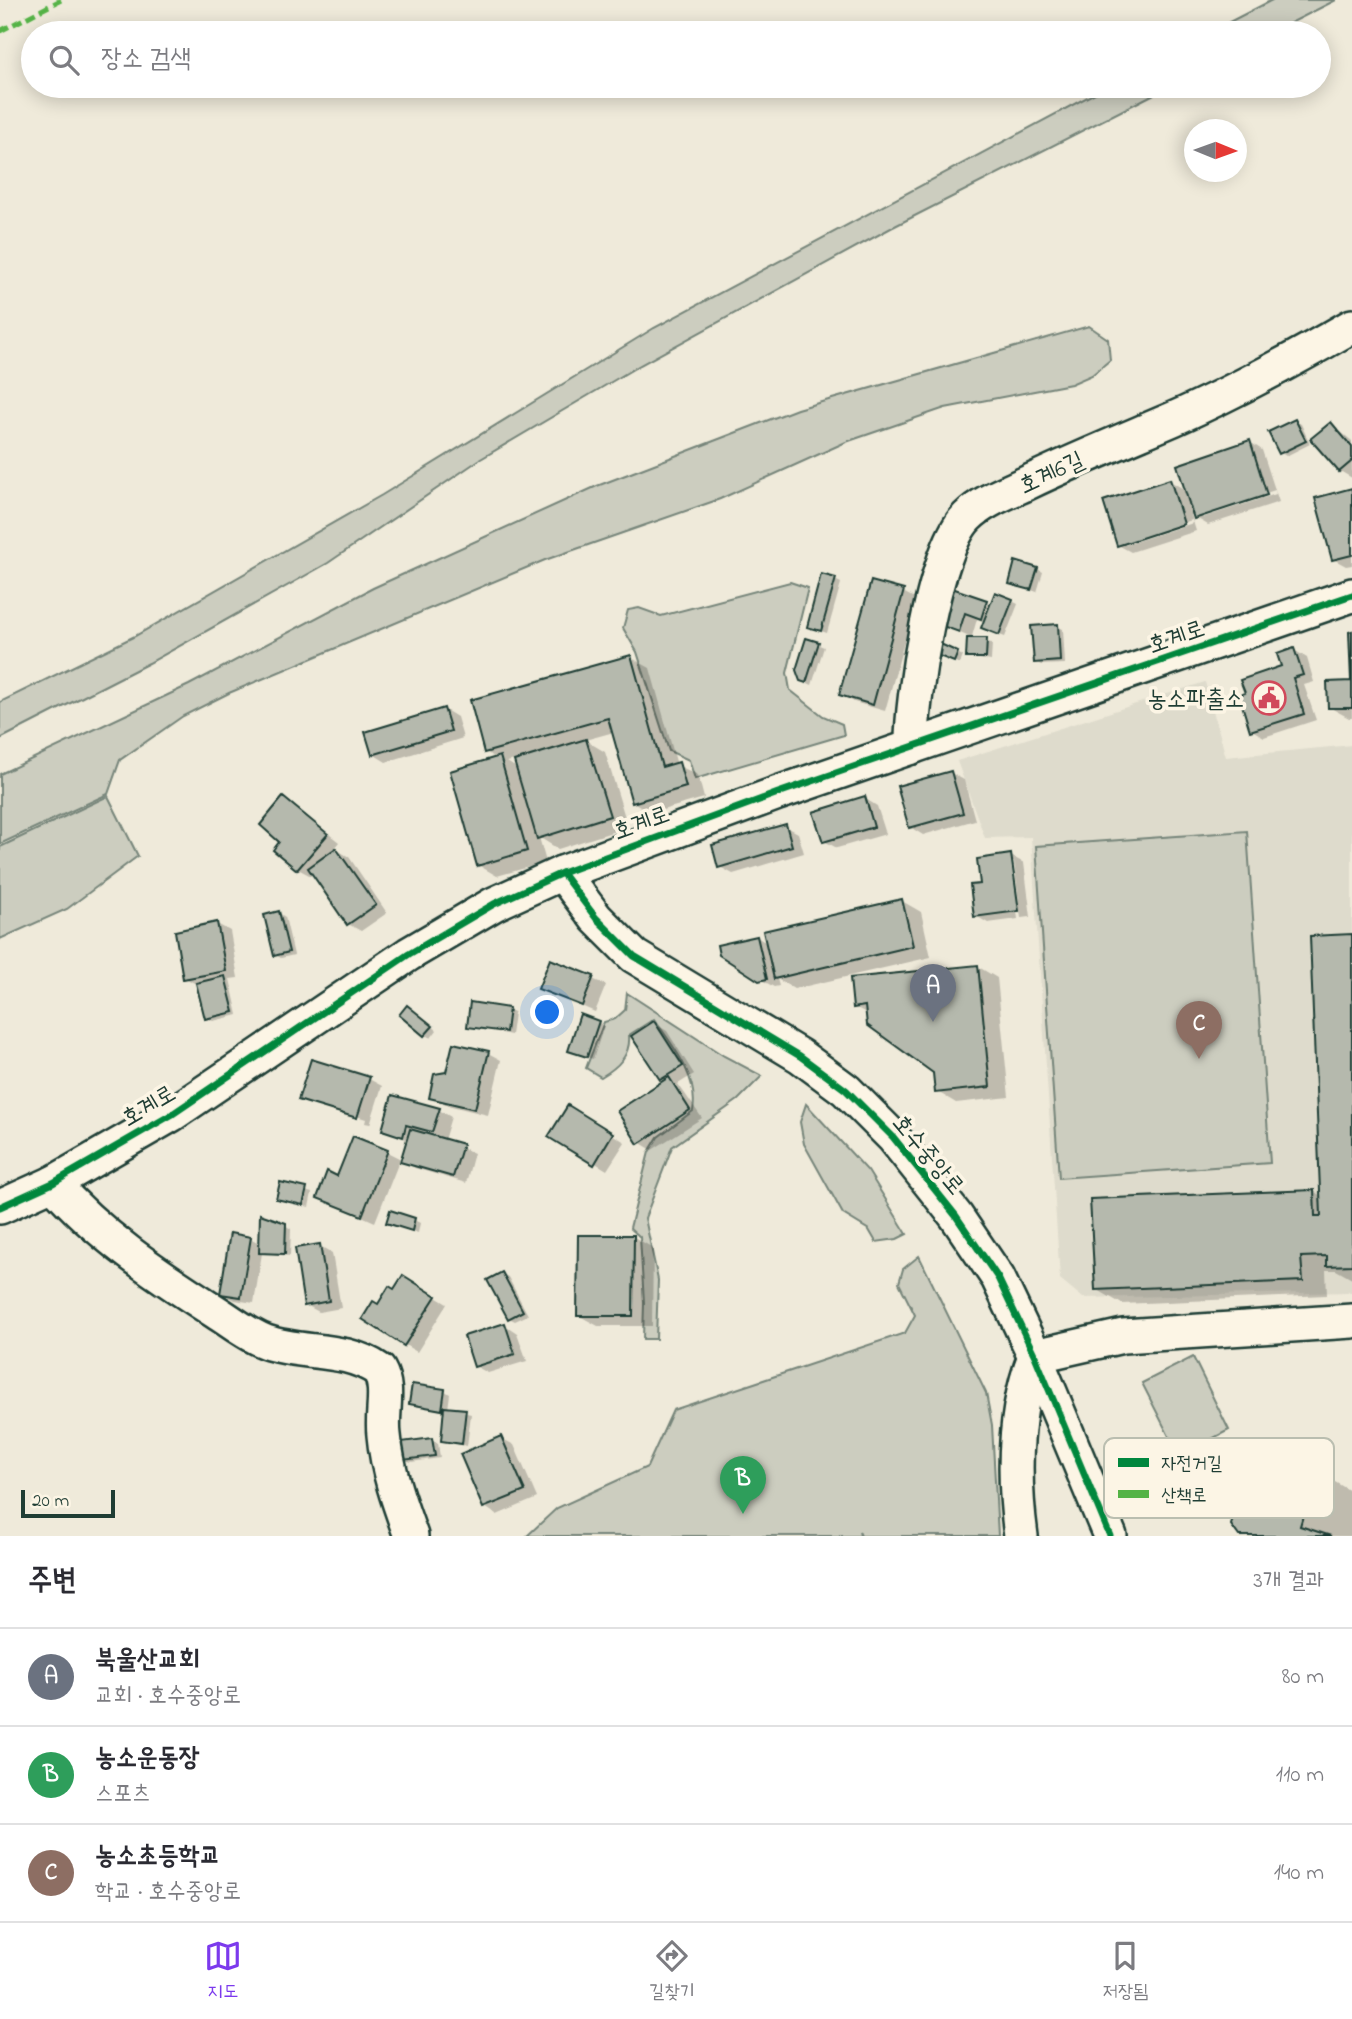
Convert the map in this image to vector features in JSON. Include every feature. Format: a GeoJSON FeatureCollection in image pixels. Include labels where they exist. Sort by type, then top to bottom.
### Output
{"type":"FeatureCollection","features":[{"type":"Feature","properties":{"kind":"street","name":"호계6길"},"geometry":{"type":"LineString","coordinates":[[912,747],[919,662],[941,573],[951,542],[965,518],[984,503],[1176,417],[1352,326]]}},
{"type":"Feature","properties":{"kind":"street","name":"호계로"},"geometry":{"type":"LineString","coordinates":[[0,1207],[53,1183],[170,1115],[409,954],[494,904],[562,873],[912,747],[1352,595]]}},
{"type":"Feature","properties":{"kind":"street","name":"호수중앙로"},"geometry":{"type":"LineString","coordinates":[[562,873],[596,918],[634,956],[800,1056],[846,1090],[893,1137],[956,1216],[998,1278],[1035,1356],[1110,1536]]}},
{"type":"Feature","properties":{"kind":"street"},"geometry":{"type":"LineString","coordinates":[[53,1183],[104,1234],[263,1341],[288,1349],[352,1355],[379,1370],[385,1388],[383,1433],[387,1455],[397,1497],[411,1536]]}},
{"type":"Feature","properties":{"kind":"street"},"geometry":{"type":"LineString","coordinates":[[1021,1536],[1017,1447],[1026,1380],[1035,1356],[1123,1336],[1352,1321]]}},
{"type":"Feature","properties":{"kind":"shaded area"},"geometry":{"type":"Polygon","coordinates":[[[1272,0],[1336,0],[1295,21],[1231,21],[1272,0]]]}},
{"type":"Feature","properties":{"kind":"shaded area"},"geometry":{"type":"Polygon","coordinates":[[[1085,98],[1146,98],[891,228],[640,365],[479,460],[328,563],[149,663],[0,739],[0,702],[135,636],[382,495],[654,328],[1085,98]]]}},
{"type":"Feature","properties":{"kind":"shaded area"},"geometry":{"type":"Polygon","coordinates":[[[1089,326],[1108,339],[1110,360],[1092,375],[1071,384],[945,408],[846,442],[720,499],[545,560],[229,693],[183,716],[120,760],[108,794],[0,844],[0,774],[189,685],[373,588],[597,486],[797,409],[1089,326]]]}},
{"type":"Feature","properties":{"kind":"shaded area"},"geometry":{"type":"Polygon","coordinates":[[[790,582],[808,588],[787,673],[790,690],[823,716],[842,724],[844,735],[695,779],[689,760],[669,751],[637,652],[623,628],[628,610],[639,608],[661,616],[790,582]]]}},
{"type":"Feature","properties":{"kind":"shaded area"},"geometry":{"type":"Polygon","coordinates":[[[1205,682],[1226,757],[1352,745],[1352,1292],[1083,1298],[1060,1279],[1031,837],[985,838],[957,761],[1205,682]]]}},
{"type":"Feature","properties":{"kind":"shaded area"},"geometry":{"type":"Polygon","coordinates":[[[108,796],[138,856],[67,909],[0,939],[0,847],[108,796]]]}},
{"type":"Feature","properties":{"kind":"shaded area"},"geometry":{"type":"Polygon","coordinates":[[[1247,831],[1270,1163],[1059,1178],[1036,846],[1247,831]]]}},
{"type":"Feature","properties":{"kind":"shaded area"},"geometry":{"type":"Polygon","coordinates":[[[627,993],[724,1056],[762,1076],[738,1100],[672,1147],[645,1218],[658,1280],[656,1339],[643,1339],[640,1237],[630,1228],[649,1152],[658,1137],[693,1111],[694,1098],[682,1062],[654,1019],[629,1035],[626,1054],[618,1065],[607,1073],[601,1077],[586,1068],[604,1022],[615,1019],[625,1010],[627,993]]]}},
{"type":"Feature","properties":{"kind":"shaded area"},"geometry":{"type":"Polygon","coordinates":[[[806,1104],[868,1171],[907,1234],[897,1239],[876,1242],[869,1230],[843,1214],[804,1144],[800,1122],[806,1104]]]}},
{"type":"Feature","properties":{"kind":"shaded area"},"geometry":{"type":"Polygon","coordinates":[[[919,1256],[986,1393],[992,1425],[998,1536],[861,1536],[859,1531],[860,1536],[527,1536],[557,1508],[647,1467],[673,1410],[905,1333],[915,1315],[899,1283],[903,1269],[919,1256]]]}},
{"type":"Feature","properties":{"kind":"shaded area"},"geometry":{"type":"Polygon","coordinates":[[[1193,1357],[1229,1430],[1214,1438],[1170,1438],[1142,1383],[1193,1357]]]}},
{"type":"Feature","properties":{"kind":"building"},"geometry":{"type":"Polygon","coordinates":[[[1295,419],[1306,441],[1279,454],[1268,432],[1295,419]]]}},
{"type":"Feature","properties":{"kind":"building"},"geometry":{"type":"Polygon","coordinates":[[[1331,422],[1352,447],[1352,461],[1339,472],[1310,439],[1331,422]]]}},
{"type":"Feature","properties":{"kind":"building"},"geometry":{"type":"Polygon","coordinates":[[[1250,440],[1267,495],[1194,519],[1177,465],[1250,440]]]}},
{"type":"Feature","properties":{"kind":"building"},"geometry":{"type":"Polygon","coordinates":[[[1170,479],[1184,524],[1117,546],[1103,501],[1170,479]]]}},
{"type":"Feature","properties":{"kind":"building"},"geometry":{"type":"Polygon","coordinates":[[[1352,488],[1352,555],[1332,560],[1315,498],[1352,488]]]}},
{"type":"Feature","properties":{"kind":"building"},"geometry":{"type":"Polygon","coordinates":[[[1015,561],[1038,568],[1031,590],[1009,584],[1015,561]]]}},
{"type":"Feature","properties":{"kind":"building"},"geometry":{"type":"Polygon","coordinates":[[[821,574],[836,578],[821,631],[807,627],[821,574]]]}},
{"type":"Feature","properties":{"kind":"building"},"geometry":{"type":"Polygon","coordinates":[[[871,581],[904,590],[873,705],[839,695],[871,581]]]}},
{"type":"Feature","properties":{"kind":"building"},"geometry":{"type":"Polygon","coordinates":[[[949,587],[987,600],[981,619],[965,613],[959,632],[937,624],[949,587]]]}},
{"type":"Feature","properties":{"kind":"building"},"geometry":{"type":"Polygon","coordinates":[[[995,592],[1013,599],[999,635],[981,628],[995,592]]]}},
{"type":"Feature","properties":{"kind":"building"},"geometry":{"type":"Polygon","coordinates":[[[1058,624],[1060,661],[1034,663],[1031,626],[1058,624]]]}},
{"type":"Feature","properties":{"kind":"building"},"geometry":{"type":"Polygon","coordinates":[[[1352,631],[1352,708],[1328,708],[1327,682],[1351,681],[1349,632],[1352,631]]]}},
{"type":"Feature","properties":{"kind":"building"},"geometry":{"type":"Polygon","coordinates":[[[806,638],[819,642],[806,683],[800,681],[796,670],[806,638]]]}},
{"type":"Feature","properties":{"kind":"building"},"geometry":{"type":"Polygon","coordinates":[[[967,638],[987,638],[986,658],[966,658],[967,638]]]}},
{"type":"Feature","properties":{"kind":"building"},"geometry":{"type":"Polygon","coordinates":[[[934,641],[958,652],[954,662],[929,652],[934,641]]]}},
{"type":"Feature","properties":{"kind":"building"},"geometry":{"type":"Polygon","coordinates":[[[1294,648],[1303,675],[1293,678],[1304,714],[1250,731],[1239,695],[1245,693],[1240,680],[1281,666],[1277,654],[1294,648]]]}},
{"type":"Feature","properties":{"kind":"building"},"geometry":{"type":"Polygon","coordinates":[[[631,655],[662,767],[679,762],[686,787],[632,803],[608,718],[484,753],[470,700],[631,655]]]}},
{"type":"Feature","properties":{"kind":"building"},"geometry":{"type":"Polygon","coordinates":[[[444,708],[451,731],[372,755],[365,732],[444,708]]]}},
{"type":"Feature","properties":{"kind":"building"},"geometry":{"type":"Polygon","coordinates":[[[586,739],[610,816],[537,839],[514,761],[586,739]]]}},
{"type":"Feature","properties":{"kind":"building"},"geometry":{"type":"Polygon","coordinates":[[[500,756],[527,851],[477,866],[450,771],[500,756]]]}},
{"type":"Feature","properties":{"kind":"building"},"geometry":{"type":"Polygon","coordinates":[[[951,771],[963,813],[909,828],[897,786],[951,771]]]}},
{"type":"Feature","properties":{"kind":"building"},"geometry":{"type":"Polygon","coordinates":[[[865,796],[874,827],[823,842],[813,812],[865,796]]]}},
{"type":"Feature","properties":{"kind":"building"},"geometry":{"type":"Polygon","coordinates":[[[283,797],[328,834],[297,870],[273,850],[279,842],[260,825],[283,797]]]}},
{"type":"Feature","properties":{"kind":"building"},"geometry":{"type":"Polygon","coordinates":[[[786,824],[792,846],[718,868],[712,845],[786,824]]]}},
{"type":"Feature","properties":{"kind":"building"},"geometry":{"type":"Polygon","coordinates":[[[336,848],[376,905],[347,925],[308,868],[336,848]]]}},
{"type":"Feature","properties":{"kind":"building"},"geometry":{"type":"Polygon","coordinates":[[[1011,854],[1019,911],[974,917],[970,885],[980,884],[977,859],[1011,854]]]}},
{"type":"Feature","properties":{"kind":"building"},"geometry":{"type":"Polygon","coordinates":[[[902,899],[913,946],[774,979],[763,931],[902,899]]]}},
{"type":"Feature","properties":{"kind":"building"},"geometry":{"type":"Polygon","coordinates":[[[279,911],[289,952],[274,956],[264,915],[279,911]]]}},
{"type":"Feature","properties":{"kind":"building"},"geometry":{"type":"Polygon","coordinates":[[[217,922],[226,971],[183,979],[175,931],[217,922]]]}},
{"type":"Feature","properties":{"kind":"building"},"geometry":{"type":"Polygon","coordinates":[[[1352,934],[1352,1265],[1327,1266],[1327,1256],[1301,1257],[1303,1281],[1095,1290],[1090,1199],[1314,1190],[1315,1216],[1321,1216],[1310,936],[1352,934]]]}},
{"type":"Feature","properties":{"kind":"building"},"geometry":{"type":"Polygon","coordinates":[[[757,936],[767,979],[759,981],[719,955],[717,945],[757,936]]]}},
{"type":"Feature","properties":{"kind":"building"},"geometry":{"type":"Polygon","coordinates":[[[550,959],[594,976],[582,1006],[538,989],[550,959]]]}},
{"type":"Feature","properties":{"kind":"building"},"geometry":{"type":"Polygon","coordinates":[[[978,965],[990,1087],[935,1093],[933,1073],[867,1025],[865,1006],[853,1008],[850,978],[978,965]]]}},
{"type":"Feature","properties":{"kind":"building"},"geometry":{"type":"Polygon","coordinates":[[[225,976],[234,1012],[205,1019],[196,983],[225,976]]]}},
{"type":"Feature","properties":{"kind":"building"},"geometry":{"type":"Polygon","coordinates":[[[470,1002],[509,1008],[506,1032],[467,1027],[470,1002]]]}},
{"type":"Feature","properties":{"kind":"building"},"geometry":{"type":"Polygon","coordinates":[[[407,1005],[433,1026],[424,1036],[399,1015],[407,1005]]]}},
{"type":"Feature","properties":{"kind":"building"},"geometry":{"type":"Polygon","coordinates":[[[580,1014],[599,1021],[587,1057],[568,1051],[580,1014]]]}},
{"type":"Feature","properties":{"kind":"building"},"geometry":{"type":"Polygon","coordinates":[[[654,1021],[683,1066],[660,1080],[631,1036],[654,1021]]]}},
{"type":"Feature","properties":{"kind":"building"},"geometry":{"type":"Polygon","coordinates":[[[453,1043],[489,1051],[475,1109],[429,1098],[434,1074],[446,1072],[453,1043]]]}},
{"type":"Feature","properties":{"kind":"building"},"geometry":{"type":"Polygon","coordinates":[[[311,1059],[370,1077],[357,1118],[298,1100],[311,1059]]]}},
{"type":"Feature","properties":{"kind":"building"},"geometry":{"type":"Polygon","coordinates":[[[669,1077],[690,1110],[638,1144],[617,1111],[669,1077]]]}},
{"type":"Feature","properties":{"kind":"building"},"geometry":{"type":"Polygon","coordinates":[[[392,1095],[440,1108],[432,1132],[406,1125],[403,1137],[382,1130],[392,1095]]]}},
{"type":"Feature","properties":{"kind":"building"},"geometry":{"type":"Polygon","coordinates":[[[568,1105],[613,1133],[594,1165],[548,1137],[568,1105]]]}},
{"type":"Feature","properties":{"kind":"building"},"geometry":{"type":"Polygon","coordinates":[[[410,1129],[463,1144],[453,1177],[400,1162],[410,1129]]]}},
{"type":"Feature","properties":{"kind":"building"},"geometry":{"type":"Polygon","coordinates":[[[353,1136],[388,1150],[362,1216],[317,1198],[327,1171],[337,1176],[353,1136]]]}},
{"type":"Feature","properties":{"kind":"building"},"geometry":{"type":"Polygon","coordinates":[[[280,1182],[307,1188],[303,1205],[276,1199],[280,1182]]]}},
{"type":"Feature","properties":{"kind":"building"},"geometry":{"type":"Polygon","coordinates":[[[390,1210],[415,1218],[412,1231],[386,1223],[390,1210]]]}},
{"type":"Feature","properties":{"kind":"building"},"geometry":{"type":"Polygon","coordinates":[[[260,1214],[286,1223],[285,1254],[259,1253],[260,1214]]]}},
{"type":"Feature","properties":{"kind":"building"},"geometry":{"type":"Polygon","coordinates":[[[230,1233],[251,1237],[241,1297],[220,1294],[230,1233]]]}},
{"type":"Feature","properties":{"kind":"building"},"geometry":{"type":"Polygon","coordinates":[[[578,1235],[634,1235],[633,1316],[577,1316],[578,1235]]]}},
{"type":"Feature","properties":{"kind":"building"},"geometry":{"type":"Polygon","coordinates":[[[320,1244],[329,1301],[304,1306],[295,1248],[320,1244]]]}},
{"type":"Feature","properties":{"kind":"building"},"geometry":{"type":"Polygon","coordinates":[[[502,1272],[523,1311],[508,1319],[487,1280],[502,1272]]]}},
{"type":"Feature","properties":{"kind":"building"},"geometry":{"type":"Polygon","coordinates":[[[403,1275],[436,1296],[404,1346],[362,1319],[373,1301],[378,1304],[389,1286],[394,1289],[403,1275]]]}},
{"type":"Feature","properties":{"kind":"building"},"geometry":{"type":"Polygon","coordinates":[[[505,1323],[515,1354],[474,1367],[464,1336],[505,1323]]]}},
{"type":"Feature","properties":{"kind":"building"},"geometry":{"type":"Polygon","coordinates":[[[412,1384],[445,1389],[442,1410],[409,1404],[412,1384]]]}},
{"type":"Feature","properties":{"kind":"building"},"geometry":{"type":"Polygon","coordinates":[[[444,1407],[466,1409],[462,1444],[441,1441],[444,1407]]]}},
{"type":"Feature","properties":{"kind":"building"},"geometry":{"type":"Polygon","coordinates":[[[501,1436],[525,1491],[483,1508],[460,1454],[501,1436]]]}},
{"type":"Feature","properties":{"kind":"building"},"geometry":{"type":"Polygon","coordinates":[[[432,1438],[435,1456],[403,1460],[401,1442],[432,1438]]]}},
{"type":"Feature","properties":{"kind":"building"},"geometry":{"type":"Polygon","coordinates":[[[1233,1518],[1302,1518],[1300,1526],[1331,1536],[1239,1536],[1231,1525],[1233,1518]]]}},
{"type":"Feature","properties":{"kind":"marked path"},"geometry":{"type":"LineString","coordinates":[[0,31],[61,0]]}},
{"type":"Feature","properties":{"kind":"cycle path"},"geometry":{"type":"LineString","coordinates":[[0,1207],[53,1183],[171,1115],[409,954],[494,904],[562,873],[778,793],[1352,595]]}},
{"type":"Feature","properties":{"kind":"cycle path"},"geometry":{"type":"LineString","coordinates":[[562,873],[596,918],[634,956],[800,1056],[846,1090],[893,1137],[956,1216],[998,1278],[1035,1356],[1110,1536]]}},
{"type":"Feature","properties":{"kind":"place","name":"농소파출소"},"geometry":{"type":"Point","coordinates":[1269,698]}},
{"type":"Feature","properties":{"kind":"place","name":"북울산교회"},"geometry":{"type":"Point","coordinates":[933,1022]}},
{"type":"Feature","properties":{"kind":"place","name":"농소초등학교"},"geometry":{"type":"Point","coordinates":[1199,1059]}},
{"type":"Feature","properties":{"kind":"place","name":"농소운동장"},"geometry":{"type":"Point","coordinates":[743,1514]}}]}
